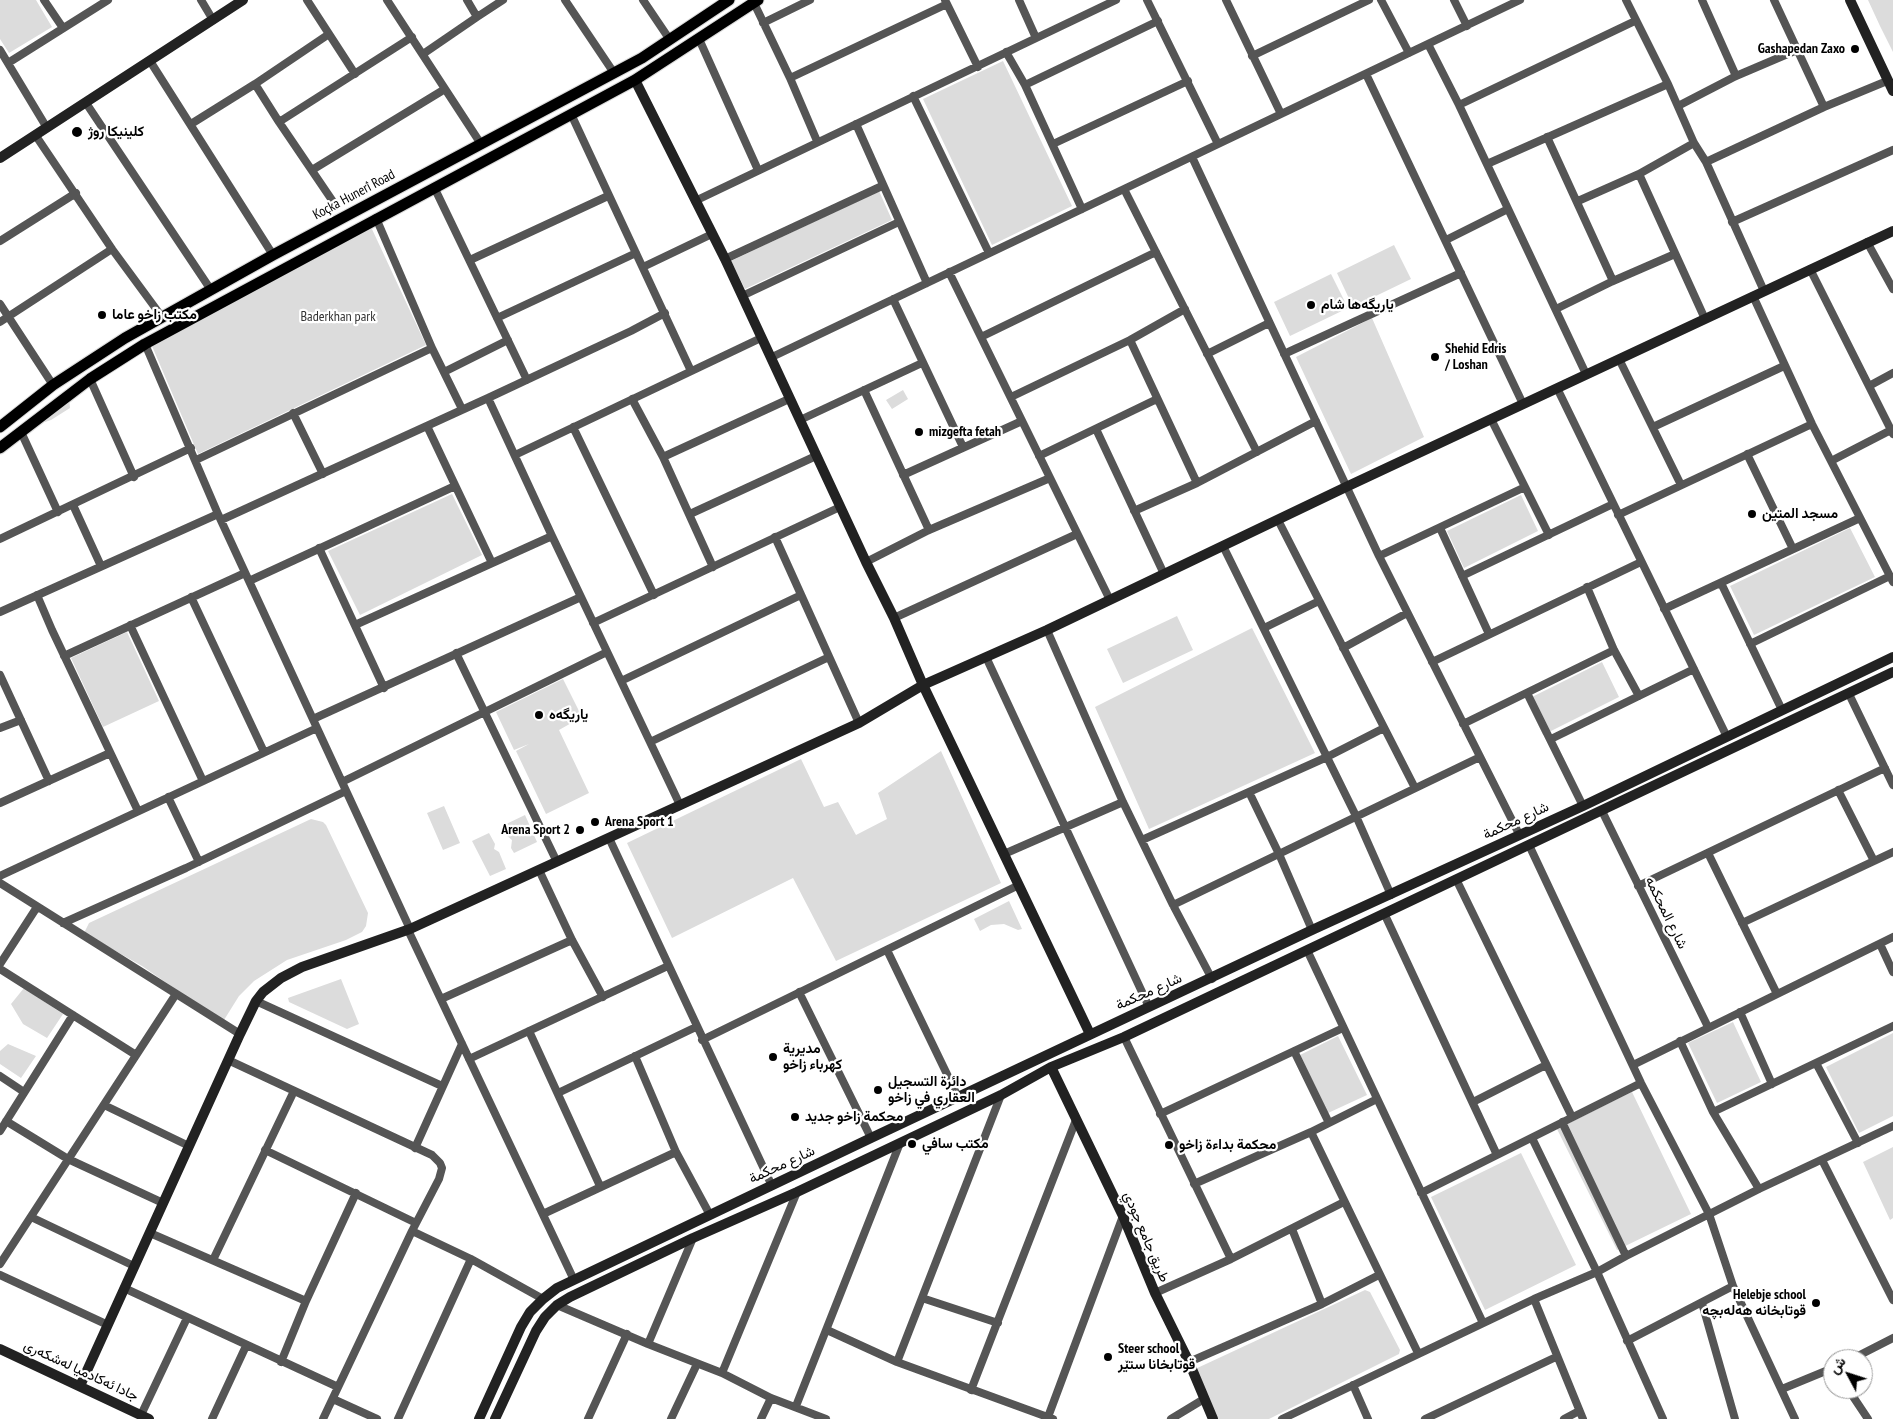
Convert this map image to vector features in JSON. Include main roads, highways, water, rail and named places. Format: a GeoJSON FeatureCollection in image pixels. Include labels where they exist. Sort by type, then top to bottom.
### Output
{"type":"FeatureCollection","features":[{"type":"Feature","properties":{"kind":"main road","name":"Koçka Hunerî Road"},"geometry":{"type":"LineString","coordinates":[[0,427],[52,385],[106,349],[273,255],[642,58],[729,0]]}},
{"type":"Feature","properties":{"kind":"main road"},"geometry":{"type":"LineString","coordinates":[[0,448],[90,379],[145,344],[635,80],[756,1]]}},
{"type":"Feature","properties":{"kind":"main road"},"geometry":{"type":"LineString","coordinates":[[106,349],[116,362]]}},
{"type":"Feature","properties":{"kind":"place","name":"Gashapedan Zaxo"},"geometry":{"type":"Point","coordinates":[1855,49]}},
{"type":"Feature","properties":{"kind":"place","name":"كلينيكا روژ"},"geometry":{"type":"Point","coordinates":[77,132]}},
{"type":"Feature","properties":{"kind":"place","name":"ياريگه‌ها شام"},"geometry":{"type":"Point","coordinates":[1311,305]}},
{"type":"Feature","properties":{"kind":"place","name":"مكتب زاخو عاما"},"geometry":{"type":"Point","coordinates":[102,315]}},
{"type":"Feature","properties":{"kind":"place","name":"Shehid Edris / Loshan"},"geometry":{"type":"Point","coordinates":[1435,357]}},
{"type":"Feature","properties":{"kind":"place","name":"mizgefta fetah"},"geometry":{"type":"Point","coordinates":[919,432]}},
{"type":"Feature","properties":{"kind":"place","name":"مسجد المتين"},"geometry":{"type":"Point","coordinates":[1752,514]}},
{"type":"Feature","properties":{"kind":"place","name":"یاریگه‌ه"},"geometry":{"type":"Point","coordinates":[539,715]}},
{"type":"Feature","properties":{"kind":"place","name":"Arena Sport 1"},"geometry":{"type":"Point","coordinates":[595,822]}},
{"type":"Feature","properties":{"kind":"place","name":"Arena Sport 2"},"geometry":{"type":"Point","coordinates":[580,830]}},
{"type":"Feature","properties":{"kind":"place","name":"مديرية كهرباء زاخو"},"geometry":{"type":"Point","coordinates":[773,1057]}},
{"type":"Feature","properties":{"kind":"place","name":"دائرة التسجيل العقاري في زاخو"},"geometry":{"type":"Point","coordinates":[878,1090]}},
{"type":"Feature","properties":{"kind":"place","name":"محكمة زاخو جديد"},"geometry":{"type":"Point","coordinates":[795,1117]}},
{"type":"Feature","properties":{"kind":"place","name":"مكتب سافي"},"geometry":{"type":"Point","coordinates":[912,1144]}},
{"type":"Feature","properties":{"kind":"place","name":"محكمة بداءة زاخو"},"geometry":{"type":"Point","coordinates":[1169,1145]}},
{"type":"Feature","properties":{"kind":"place","name":"Helebje school قوتابخانە هەلەبچە"},"geometry":{"type":"Point","coordinates":[1816,1303]}},
{"type":"Feature","properties":{"kind":"place","name":"Steer school قوتابخانا ستێر"},"geometry":{"type":"Point","coordinates":[1108,1357]}},
{"type":"Feature","properties":{"kind":"park label","name":"Baderkhan park"},"geometry":{"type":"Point","coordinates":[338,317]}}]}
